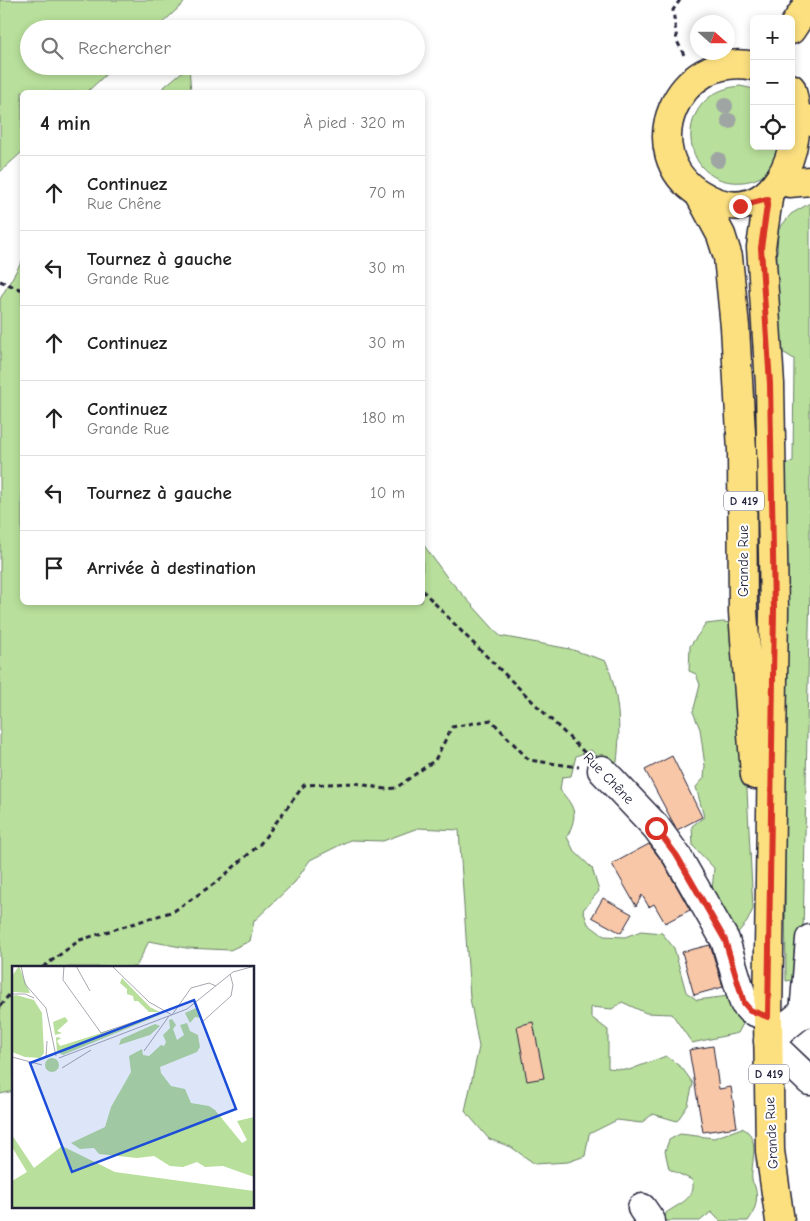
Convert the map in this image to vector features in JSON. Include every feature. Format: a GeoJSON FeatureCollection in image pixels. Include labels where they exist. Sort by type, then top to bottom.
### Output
{"type":"FeatureCollection","features":[{"type":"Feature","properties":{"kind":"main road"},"geometry":{"type":"LineString","coordinates":[[795,24],[810,1]]}},
{"type":"Feature","properties":{"kind":"main road"},"geometry":{"type":"LineString","coordinates":[[750,66],[722,65],[696,78],[676,101],[670,114],[668,137],[671,159],[678,173],[699,194],[726,204],[740,206],[789,188],[800,169],[806,153],[809,136],[809,120],[802,103],[795,93]]}},
{"type":"Feature","properties":{"kind":"main road","name":"D 419"},"geometry":{"type":"LineString","coordinates":[[763,812],[774,600],[770,384],[761,248],[789,188]]}},
{"type":"Feature","properties":{"kind":"main road","name":"Grande Rue"},"geometry":{"type":"LineString","coordinates":[[699,194],[721,235],[728,257],[735,327],[742,451],[743,612],[763,812],[769,926],[770,1151],[780,1221]]}},
{"type":"Feature","properties":{"kind":"street","name":"Rue Chêne"},"geometry":{"type":"LineString","coordinates":[[602,770],[656,828],[677,856],[725,940],[744,1003],[768,1029],[810,1081]]}},
{"type":"Feature","properties":{"kind":"street"},"geometry":{"type":"LineString","coordinates":[[768,1029],[807,1010],[810,939]]}},
{"type":"Feature","properties":{"kind":"path"},"geometry":{"type":"LineString","coordinates":[[680,0],[673,10],[676,36],[696,78]]}},
{"type":"Feature","properties":{"kind":"path"},"geometry":{"type":"LineString","coordinates":[[0,281],[20,289]]}},
{"type":"Feature","properties":{"kind":"path","name":"Rue Chêne"},"geometry":{"type":"LineString","coordinates":[[425,593],[602,770]]}},
{"type":"Feature","properties":{"kind":"path"},"geometry":{"type":"LineString","coordinates":[[44,966],[80,940],[174,911],[218,881],[260,844],[304,785],[355,783],[396,788],[436,760],[452,727],[490,720],[529,760],[602,770]]}},
{"type":"Feature","properties":{"kind":"path"},"geometry":{"type":"LineString","coordinates":[[0,1006],[12,991]]}},
{"type":"Feature","properties":{"kind":"green space"},"geometry":{"type":"Polygon","coordinates":[[[0,0],[187,0],[166,20],[20,20],[20,75],[105,75],[89,90],[20,90],[20,154],[0,172],[0,0]]]}},
{"type":"Feature","properties":{"kind":"green space"},"geometry":{"type":"Polygon","coordinates":[[[178,75],[190,75],[191,90],[160,90],[178,75]]]}},
{"type":"Feature","properties":{"kind":"green space"},"geometry":{"type":"Polygon","coordinates":[[[740,86],[750,88],[750,150],[783,150],[768,172],[751,181],[721,180],[705,170],[695,156],[691,138],[693,121],[702,104],[717,92],[740,86]]]}},
{"type":"Feature","properties":{"kind":"green space"},"geometry":{"type":"Polygon","coordinates":[[[810,203],[810,582],[803,935],[798,979],[786,981],[781,466],[793,461],[794,359],[781,351],[776,280],[778,230],[791,214],[810,203]]]}},
{"type":"Feature","properties":{"kind":"green space"},"geometry":{"type":"Polygon","coordinates":[[[20,264],[20,605],[425,605],[425,547],[446,576],[500,636],[570,649],[606,661],[614,686],[618,711],[617,762],[600,759],[591,750],[576,756],[571,776],[562,777],[560,790],[574,812],[573,823],[567,837],[574,851],[592,868],[599,891],[583,910],[588,924],[604,936],[625,937],[641,931],[662,933],[674,948],[686,992],[697,1000],[729,996],[744,1022],[738,1033],[692,1043],[672,1014],[646,1013],[622,1002],[612,1009],[591,1007],[591,1017],[608,1030],[608,1068],[629,1070],[666,1056],[682,1068],[693,1083],[688,1105],[677,1121],[653,1114],[641,1123],[617,1120],[589,1134],[585,1156],[568,1162],[535,1164],[511,1147],[489,1139],[465,1111],[479,1047],[470,998],[459,830],[418,828],[383,841],[350,840],[310,860],[295,882],[254,921],[250,941],[230,950],[186,948],[149,941],[136,966],[12,966],[12,1091],[0,1094],[0,299],[20,264]]]}},
{"type":"Feature","properties":{"kind":"green space"},"geometry":{"type":"Polygon","coordinates":[[[731,623],[740,651],[753,909],[747,922],[735,936],[711,903],[714,868],[693,846],[692,826],[704,817],[696,787],[704,778],[705,766],[700,729],[693,712],[700,685],[696,674],[689,671],[690,646],[706,624],[731,623]]]}},
{"type":"Feature","properties":{"kind":"green space"},"geometry":{"type":"Polygon","coordinates":[[[742,1128],[752,1138],[754,1151],[752,1180],[756,1191],[756,1200],[753,1213],[748,1221],[720,1221],[711,1212],[700,1221],[664,1221],[666,1213],[690,1196],[693,1186],[692,1180],[669,1169],[665,1151],[669,1140],[680,1134],[714,1138],[742,1128]]]}},
{"type":"Feature","properties":{"kind":"building"},"geometry":{"type":"Polygon","coordinates":[[[672,756],[702,817],[677,830],[645,770],[672,756]]]}},
{"type":"Feature","properties":{"kind":"building"},"geometry":{"type":"Polygon","coordinates":[[[649,844],[664,864],[690,910],[665,923],[654,904],[649,907],[642,895],[636,906],[612,864],[649,844]]]}},
{"type":"Feature","properties":{"kind":"building"},"geometry":{"type":"Polygon","coordinates":[[[603,898],[632,914],[621,933],[592,917],[603,898]]]}},
{"type":"Feature","properties":{"kind":"building"},"geometry":{"type":"Polygon","coordinates":[[[710,945],[723,987],[694,995],[682,952],[710,945]]]}},
{"type":"Feature","properties":{"kind":"building"},"geometry":{"type":"Polygon","coordinates":[[[533,1022],[544,1078],[527,1081],[517,1026],[533,1022]]]}},
{"type":"Feature","properties":{"kind":"building"},"geometry":{"type":"Polygon","coordinates":[[[713,1046],[719,1089],[731,1087],[737,1127],[703,1132],[689,1050],[713,1046]]]}},
{"type":"Feature","properties":{"kind":"route"},"geometry":{"type":"LineString","coordinates":[[656,828],[677,856],[725,940],[744,1003],[750,1010],[768,1017],[774,610],[770,384],[761,248],[768,199],[755,204],[740,206]]}}]}
